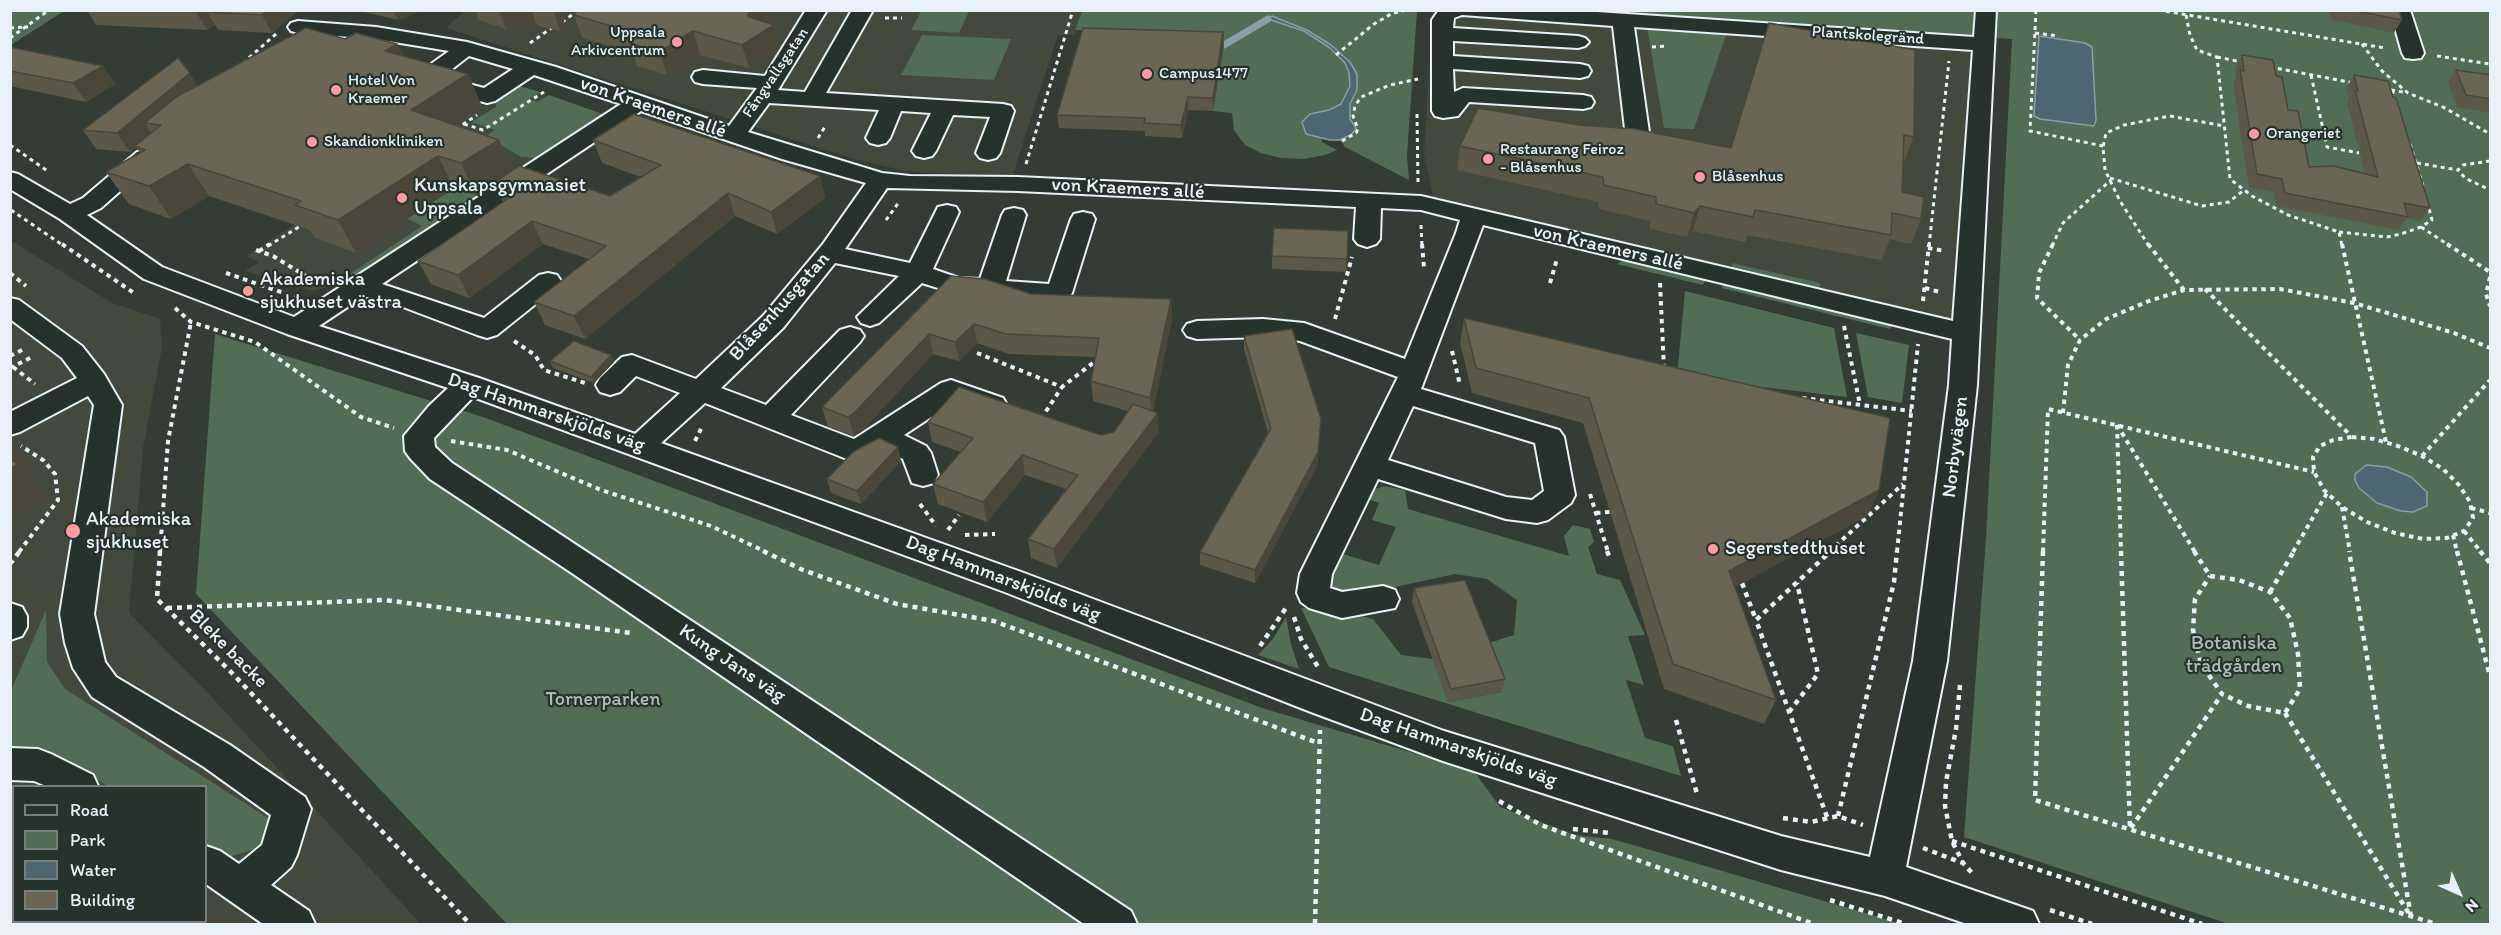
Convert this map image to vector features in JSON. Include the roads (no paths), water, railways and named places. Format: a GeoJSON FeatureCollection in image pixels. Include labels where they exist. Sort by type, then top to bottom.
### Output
{"type":"FeatureCollection","features":[{"type":"Feature","properties":{"kind":"street","name":"von Kraemers allé"},"geometry":{"type":"LineString","coordinates":[[318,10],[287,32],[376,33],[527,57],[639,102],[790,154],[880,180],[910,183],[1018,184],[1421,203],[1473,216],[1919,309],[1965,333]]}},
{"type":"Feature","properties":{"kind":"street","name":"Fångvallsgatan"},"geometry":{"type":"LineString","coordinates":[[734,135],[767,90],[817,10]]}},
{"type":"Feature","properties":{"kind":"street"},"geometry":{"type":"LineString","coordinates":[[1457,10],[1447,14],[1442,20],[1443,111],[1450,111],[1463,95],[1534,110],[1583,102]]}},
{"type":"Feature","properties":{"kind":"street","name":"Plantskolegränd"},"geometry":{"type":"LineString","coordinates":[[1465,10],[1984,44]]}},
{"type":"Feature","properties":{"kind":"street","name":"Norbyvägen"},"geometry":{"type":"LineString","coordinates":[[1885,878],[1930,661],[1963,386],[1986,10]]}},
{"type":"Feature","properties":{"kind":"street"},"geometry":{"type":"LineString","coordinates":[[2400,10],[2413,53]]}},
{"type":"Feature","properties":{"kind":"street"},"geometry":{"type":"LineString","coordinates":[[811,100],[873,14]]}},
{"type":"Feature","properties":{"kind":"street"},"geometry":{"type":"LineString","coordinates":[[1532,15],[1534,110]]}},
{"type":"Feature","properties":{"kind":"street"},"geometry":{"type":"LineString","coordinates":[[1623,20],[1639,146]]}},
{"type":"Feature","properties":{"kind":"street"},"geometry":{"type":"LineString","coordinates":[[1443,34],[1578,42]]}},
{"type":"Feature","properties":{"kind":"street"},"geometry":{"type":"LineString","coordinates":[[467,48],[425,79],[487,96],[527,57]]}},
{"type":"Feature","properties":{"kind":"street"},"geometry":{"type":"LineString","coordinates":[[1442,62],[1581,71]]}},
{"type":"Feature","properties":{"kind":"street"},"geometry":{"type":"LineString","coordinates":[[703,77],[811,100],[1003,111],[988,153]]}},
{"type":"Feature","properties":{"kind":"street"},"geometry":{"type":"LineString","coordinates":[[824,135],[837,101]]}},
{"type":"Feature","properties":{"kind":"street"},"geometry":{"type":"LineString","coordinates":[[297,328],[639,102]]}},
{"type":"Feature","properties":{"kind":"street"},"geometry":{"type":"LineString","coordinates":[[878,138],[893,104]]}},
{"type":"Feature","properties":{"kind":"street"},"geometry":{"type":"LineString","coordinates":[[924,151],[945,107]]}},
{"type":"Feature","properties":{"kind":"street"},"geometry":{"type":"LineString","coordinates":[[481,140],[537,169]]}},
{"type":"Feature","properties":{"kind":"street"},"geometry":{"type":"LineString","coordinates":[[69,214],[92,202],[163,142]]}},
{"type":"Feature","properties":{"kind":"street","name":"Dag Hammarskjölds väg"},"geometry":{"type":"LineString","coordinates":[[10,179],[69,214],[153,273],[297,328],[469,385],[1013,582],[1443,746],[1770,850],[1885,878],[2019,924]]}},
{"type":"Feature","properties":{"kind":"street","name":"Blåsenhusgatan"},"geometry":{"type":"LineString","coordinates":[[640,446],[772,322],[828,254],[880,180]]}},
{"type":"Feature","properties":{"kind":"street"},"geometry":{"type":"LineString","coordinates":[[1367,239],[1369,200]]}},
{"type":"Feature","properties":{"kind":"street"},"geometry":{"type":"LineString","coordinates":[[770,419],[860,327],[918,273],[947,212]]}},
{"type":"Feature","properties":{"kind":"street"},"geometry":{"type":"LineString","coordinates":[[991,286],[1014,215]]}},
{"type":"Feature","properties":{"kind":"street"},"geometry":{"type":"LineString","coordinates":[[1383,599],[1342,605],[1321,599],[1313,593],[1316,574],[1409,383],[1469,233],[1473,216]]}},
{"type":"Feature","properties":{"kind":"street"},"geometry":{"type":"LineString","coordinates":[[828,254],[887,265],[957,286],[991,286],[1059,293],[1083,219]]}},
{"type":"Feature","properties":{"kind":"street"},"geometry":{"type":"LineString","coordinates":[[354,290],[412,301],[487,329],[548,281]]}},
{"type":"Feature","properties":{"kind":"street"},"geometry":{"type":"LineString","coordinates":[[19,322],[72,352],[94,381],[108,405],[77,614],[90,668],[104,687],[217,756],[292,809],[278,855],[241,886]]}},
{"type":"Feature","properties":{"kind":"street"},"geometry":{"type":"LineString","coordinates":[[1197,330],[1263,328],[1304,332],[1330,340],[1409,383],[1549,437],[1560,495],[1537,512],[1506,508],[1370,465]]}},
{"type":"Feature","properties":{"kind":"street"},"geometry":{"type":"LineString","coordinates":[[610,385],[632,364],[857,452],[951,390],[1040,421]]}},
{"type":"Feature","properties":{"kind":"street"},"geometry":{"type":"LineString","coordinates":[[14,435],[94,381]]}},
{"type":"Feature","properties":{"kind":"street","name":"Kung Jans väg"},"geometry":{"type":"LineString","coordinates":[[469,385],[439,413],[419,436],[420,451],[441,471],[1117,924]]}},
{"type":"Feature","properties":{"kind":"street"},"geometry":{"type":"LineString","coordinates":[[882,437],[916,453],[922,476]]}},
{"type":"Feature","properties":{"kind":"street"},"geometry":{"type":"LineString","coordinates":[[10,616],[10,627]]}},
{"type":"Feature","properties":{"kind":"street"},"geometry":{"type":"LineString","coordinates":[[10,764],[38,765],[78,785]]}},
{"type":"Feature","properties":{"kind":"street"},"geometry":{"type":"LineString","coordinates":[[207,864],[296,924]]}},
{"type":"Feature","properties":{"kind":"water"},"geometry":{"type":"Polygon","coordinates":[[[1272,16],[1307,30],[1331,45],[1350,62],[1357,74],[1357,90],[1350,104],[1350,119],[1356,128],[1352,134],[1340,140],[1330,140],[1306,134],[1302,122],[1310,114],[1329,110],[1341,104],[1350,86],[1349,73],[1345,63],[1330,48],[1304,31],[1268,19],[1272,16]]]}},
{"type":"Feature","properties":{"kind":"water"},"geometry":{"type":"Polygon","coordinates":[[[2039,36],[2085,43],[2092,47],[2096,120],[2094,126],[2040,119],[2034,116],[2039,36]]]}},
{"type":"Feature","properties":{"kind":"water"},"geometry":{"type":"Polygon","coordinates":[[[2366,465],[2387,467],[2411,477],[2427,492],[2427,506],[2413,512],[2401,511],[2377,503],[2359,488],[2355,480],[2355,474],[2366,465]]]}},
{"type":"Feature","properties":{"kind":"waterway"},"geometry":{"type":"LineString","coordinates":[[1224,45],[1268,19]]}},
{"type":"Feature","properties":{"kind":"place","name":"Uppsala Arkivcentrum"},"geometry":{"type":"Point","coordinates":[677,42]}},
{"type":"Feature","properties":{"kind":"place","name":"Campus1477"},"geometry":{"type":"Point","coordinates":[1147,74]}},
{"type":"Feature","properties":{"kind":"place","name":"Hotel Von Kraemer"},"geometry":{"type":"Point","coordinates":[336,90]}},
{"type":"Feature","properties":{"kind":"place","name":"Orangeriet"},"geometry":{"type":"Point","coordinates":[2254,134]}},
{"type":"Feature","properties":{"kind":"place","name":"Skandionkliniken"},"geometry":{"type":"Point","coordinates":[312,142]}},
{"type":"Feature","properties":{"kind":"place","name":"Restaurang Feiroz - Blåsenhus"},"geometry":{"type":"Point","coordinates":[1488,159]}},
{"type":"Feature","properties":{"kind":"place","name":"Blåsenhus"},"geometry":{"type":"Point","coordinates":[1700,177]}},
{"type":"Feature","properties":{"kind":"place","name":"Kunskapsgymnasiet Uppsala"},"geometry":{"type":"Point","coordinates":[402,198]}},
{"type":"Feature","properties":{"kind":"place","name":"Akademiska sjukhuset västra"},"geometry":{"type":"Point","coordinates":[248,291]}},
{"type":"Feature","properties":{"kind":"place","name":"Akademiska sjukhuset"},"geometry":{"type":"Point","coordinates":[73,531]}},
{"type":"Feature","properties":{"kind":"place","name":"Segerstedthuset"},"geometry":{"type":"Point","coordinates":[1713,549]}},
{"type":"Feature","properties":{"kind":"park label","name":"Botaniska trädgården"},"geometry":{"type":"Point","coordinates":[2234,656]}},
{"type":"Feature","properties":{"kind":"park label","name":"Tornerparken"},"geometry":{"type":"Point","coordinates":[603,700]}}]}
